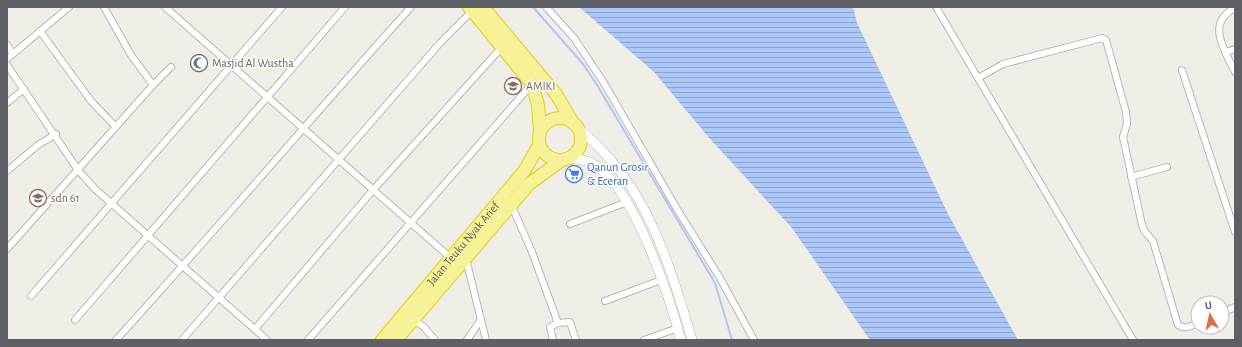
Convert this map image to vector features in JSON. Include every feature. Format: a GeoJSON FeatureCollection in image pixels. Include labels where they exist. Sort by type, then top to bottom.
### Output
{"type":"FeatureCollection","features":[{"type":"Feature","properties":{"kind":"highway"},"geometry":{"type":"LineString","coordinates":[[475,8],[556,94],[575,125],[581,139],[580,145],[574,155],[565,159],[550,158],[545,155],[539,144],[540,131],[538,105],[532,84],[502,47],[475,8]]}},
{"type":"Feature","properties":{"kind":"highway"},"geometry":{"type":"LineString","coordinates":[[540,131],[547,122],[557,118],[563,118],[575,125]]}},
{"type":"Feature","properties":{"kind":"highway","name":"Jalan Teuku Nyak Arief"},"geometry":{"type":"LineString","coordinates":[[382,340],[452,259],[525,170],[539,144]]}},
{"type":"Feature","properties":{"kind":"highway","name":"Jalan Teuku Nyak Arief"},"geometry":{"type":"LineString","coordinates":[[396,340],[511,204],[536,178],[565,159]]}},
{"type":"Feature","properties":{"kind":"main road"},"geometry":{"type":"LineString","coordinates":[[575,125],[596,144],[618,169],[633,192],[658,243],[674,283],[692,340]]}},
{"type":"Feature","properties":{"kind":"main road"},"geometry":{"type":"LineString","coordinates":[[565,159],[588,162],[602,169],[627,202],[661,280],[681,340]]}},
{"type":"Feature","properties":{"kind":"street"},"geometry":{"type":"LineString","coordinates":[[7,59],[69,7]]}},
{"type":"Feature","properties":{"kind":"street"},"geometry":{"type":"LineString","coordinates":[[104,7],[127,50],[153,85]]}},
{"type":"Feature","properties":{"kind":"street"},"geometry":{"type":"LineString","coordinates":[[165,7],[232,64],[338,160],[452,259]]}},
{"type":"Feature","properties":{"kind":"street"},"geometry":{"type":"LineString","coordinates":[[31,296],[112,205],[282,7]]}},
{"type":"Feature","properties":{"kind":"street"},"geometry":{"type":"LineString","coordinates":[[75,320],[345,7]]}},
{"type":"Feature","properties":{"kind":"street"},"geometry":{"type":"LineString","coordinates":[[116,340],[183,267],[302,128],[411,7]]}},
{"type":"Feature","properties":{"kind":"street"},"geometry":{"type":"LineString","coordinates":[[546,7],[574,38],[588,59],[677,209],[720,278],[754,340]]}},
{"type":"Feature","properties":{"kind":"street"},"geometry":{"type":"LineString","coordinates":[[936,7],[1133,340]]}},
{"type":"Feature","properties":{"kind":"street"},"geometry":{"type":"LineString","coordinates":[[182,340],[440,43],[475,8]]}},
{"type":"Feature","properties":{"kind":"street"},"geometry":{"type":"LineString","coordinates":[[1231,8],[1223,17],[1219,26],[1219,37],[1235,72]]}},
{"type":"Feature","properties":{"kind":"street"},"geometry":{"type":"LineString","coordinates":[[40,31],[91,101],[116,127]]}},
{"type":"Feature","properties":{"kind":"street"},"geometry":{"type":"LineString","coordinates":[[978,78],[997,66],[1105,39],[1126,112],[1127,124],[1123,137],[1142,225],[1145,232],[1154,241],[1176,320],[1182,328],[1190,327]]}},
{"type":"Feature","properties":{"kind":"street"},"geometry":{"type":"LineString","coordinates":[[7,45],[13,54]]}},
{"type":"Feature","properties":{"kind":"street"},"geometry":{"type":"LineString","coordinates":[[255,329],[373,190],[502,47]]}},
{"type":"Feature","properties":{"kind":"street"},"geometry":{"type":"LineString","coordinates":[[1226,52],[1235,49]]}},
{"type":"Feature","properties":{"kind":"street"},"geometry":{"type":"LineString","coordinates":[[7,65],[56,134],[78,170],[94,189],[266,340]]}},
{"type":"Feature","properties":{"kind":"street"},"geometry":{"type":"LineString","coordinates":[[7,249],[153,85],[171,67]]}},
{"type":"Feature","properties":{"kind":"street"},"geometry":{"type":"LineString","coordinates":[[1182,70],[1235,232]]}},
{"type":"Feature","properties":{"kind":"street"},"geometry":{"type":"LineString","coordinates":[[308,340],[532,84]]}},
{"type":"Feature","properties":{"kind":"street"},"geometry":{"type":"LineString","coordinates":[[7,103],[24,89]]}},
{"type":"Feature","properties":{"kind":"street"},"geometry":{"type":"LineString","coordinates":[[7,171],[38,146],[56,134]]}},
{"type":"Feature","properties":{"kind":"street"},"geometry":{"type":"LineString","coordinates":[[1131,177],[1167,167]]}},
{"type":"Feature","properties":{"kind":"street"},"geometry":{"type":"LineString","coordinates":[[570,224],[627,202]]}},
{"type":"Feature","properties":{"kind":"street"},"geometry":{"type":"LineString","coordinates":[[511,204],[532,252],[558,323]]}},
{"type":"Feature","properties":{"kind":"street"},"geometry":{"type":"LineString","coordinates":[[466,259],[480,321],[486,340]]}},
{"type":"Feature","properties":{"kind":"street"},"geometry":{"type":"LineString","coordinates":[[605,301],[661,280]]}},
{"type":"Feature","properties":{"kind":"street"},"geometry":{"type":"LineString","coordinates":[[414,320],[424,327],[435,340]]}},
{"type":"Feature","properties":{"kind":"street"},"geometry":{"type":"LineString","coordinates":[[468,340],[480,321]]}},
{"type":"Feature","properties":{"kind":"street"},"geometry":{"type":"LineString","coordinates":[[553,340],[550,328],[558,323],[570,322],[576,340]]}},
{"type":"Feature","properties":{"kind":"street"},"geometry":{"type":"LineString","coordinates":[[644,340],[678,328]]}},
{"type":"Feature","properties":{"kind":"water"},"geometry":{"type":"Polygon","coordinates":[[[579,7],[853,7],[857,23],[948,214],[1018,340],[870,340],[792,228],[711,140],[654,72],[579,7]]]}},
{"type":"Feature","properties":{"kind":"waterway"},"geometry":{"type":"LineString","coordinates":[[533,7],[583,64],[597,85],[715,283],[732,340]]}},
{"type":"Feature","properties":{"kind":"place","name":"Masjid Al Wustha"},"geometry":{"type":"Point","coordinates":[199,63]}},
{"type":"Feature","properties":{"kind":"place","name":"AMIKI"},"geometry":{"type":"Point","coordinates":[513,86]}},
{"type":"Feature","properties":{"kind":"place","name":"Qanun Grosir & Eceran"},"geometry":{"type":"Point","coordinates":[574,174]}},
{"type":"Feature","properties":{"kind":"place","name":"sdn 61"},"geometry":{"type":"Point","coordinates":[38,198]}}]}
